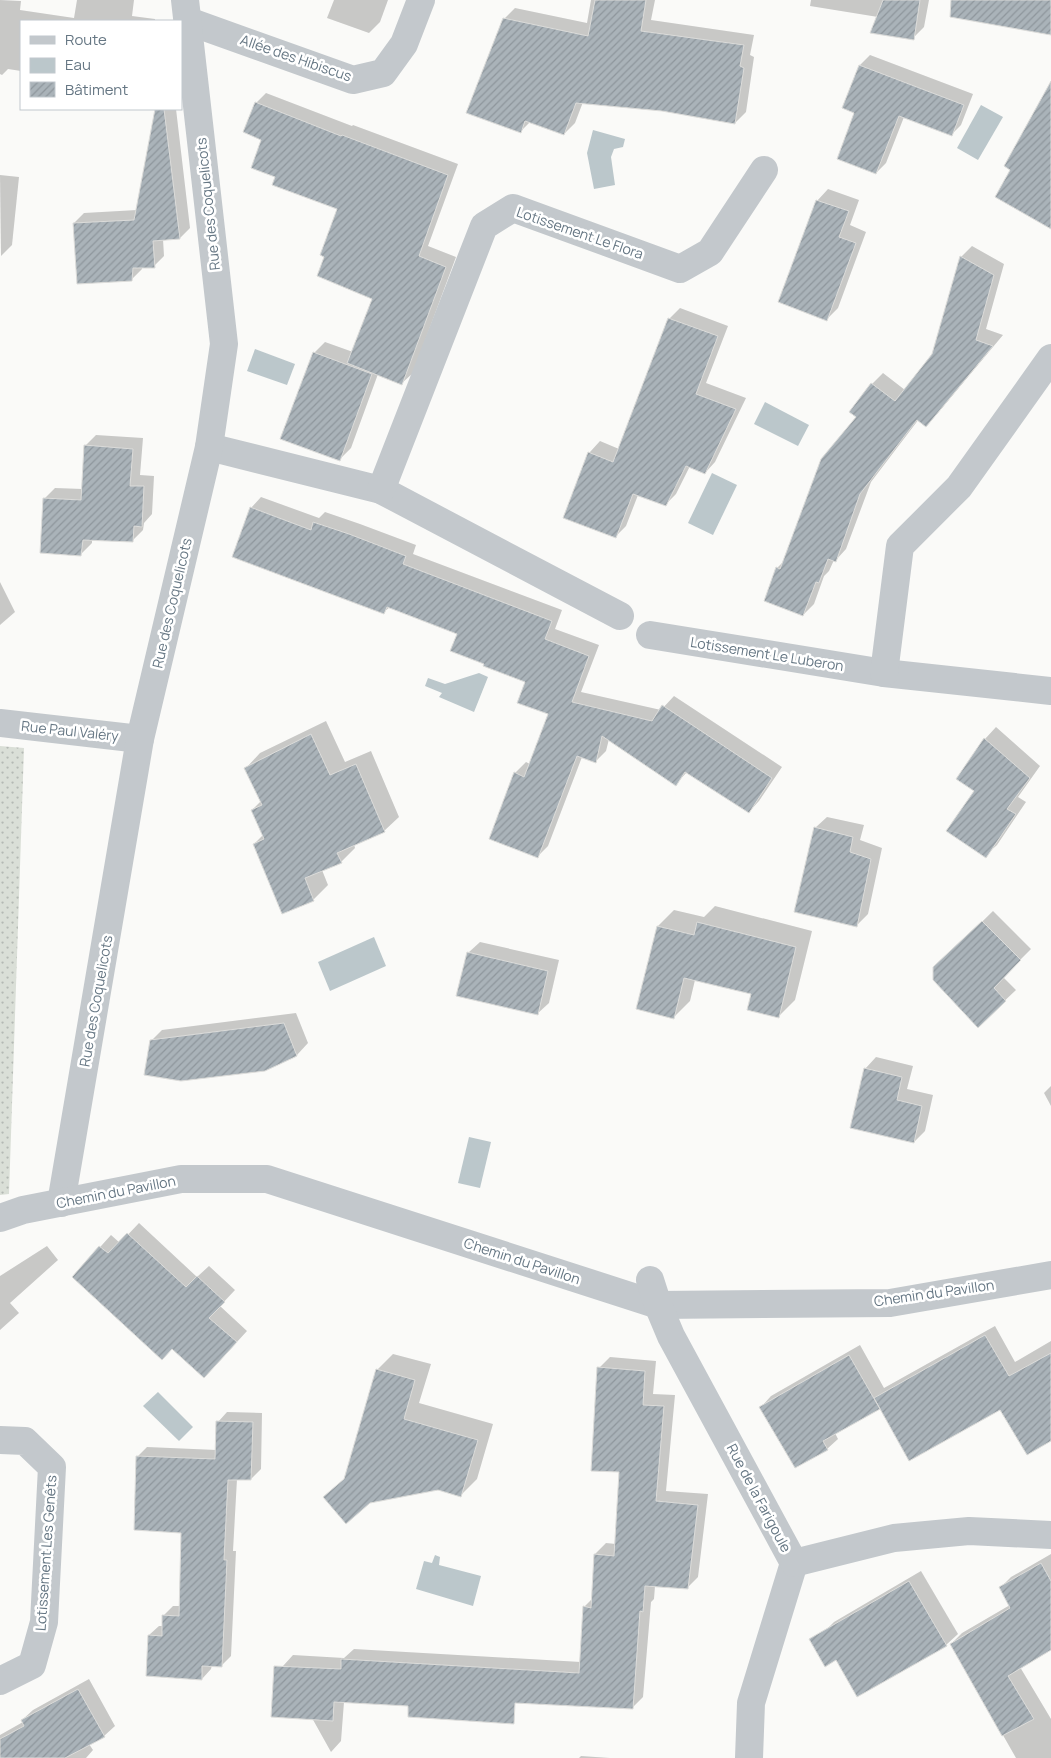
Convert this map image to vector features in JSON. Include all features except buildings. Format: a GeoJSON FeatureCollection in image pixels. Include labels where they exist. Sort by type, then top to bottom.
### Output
{"type":"FeatureCollection","features":[{"type":"Feature","properties":{"kind":"street","name":"Allée des Hibiscus"},"geometry":{"type":"LineString","coordinates":[[183,6],[352,80],[383,73],[404,44],[422,0]]}},
{"type":"Feature","properties":{"kind":"street","name":"Rue des Coquelicots"},"geometry":{"type":"LineString","coordinates":[[62,1203],[140,739],[209,447],[224,344],[183,6]]}},
{"type":"Feature","properties":{"kind":"street","name":"Lotissement Le Flora"},"geometry":{"type":"LineString","coordinates":[[381,490],[484,226],[513,208],[680,269],[710,252],[764,170]]}},
{"type":"Feature","properties":{"kind":"street"},"geometry":{"type":"LineString","coordinates":[[884,673],[900,546],[959,487],[1051,358]]}},
{"type":"Feature","properties":{"kind":"street"},"geometry":{"type":"LineString","coordinates":[[209,447],[381,490],[620,616]]}},
{"type":"Feature","properties":{"kind":"street","name":"Lotissement Le Luberon"},"geometry":{"type":"LineString","coordinates":[[650,635],[884,673],[1051,691]]}},
{"type":"Feature","properties":{"kind":"street","name":"Rue Paul Valéry"},"geometry":{"type":"LineString","coordinates":[[0,723],[140,739]]}},
{"type":"Feature","properties":{"kind":"street","name":"Chemin du Pavillon"},"geometry":{"type":"LineString","coordinates":[[0,1218],[23,1210],[181,1179],[267,1179],[654,1292],[890,1303],[1051,1275]]}},
{"type":"Feature","properties":{"kind":"street","name":"Rue de la Farigoule"},"geometry":{"type":"LineString","coordinates":[[654,1292],[671,1336],[794,1563],[751,1703],[749,1758]]}},
{"type":"Feature","properties":{"kind":"street","name":"Lotissement Les Genêts"},"geometry":{"type":"LineString","coordinates":[[0,1440],[25,1441],[52,1467],[44,1622],[32,1665],[0,1681]]}},
{"type":"Feature","properties":{"kind":"street"},"geometry":{"type":"LineString","coordinates":[[794,1563],[894,1538],[969,1531],[1051,1534]]}},
{"type":"Feature","properties":{"kind":"shaded area"},"geometry":{"type":"Polygon","coordinates":[[[0,746],[24,748],[9,1194],[0,1195],[0,746]]]}},
{"type":"Feature","properties":{"kind":"water"},"geometry":{"type":"Polygon","coordinates":[[[981,105],[1003,117],[978,160],[957,148],[981,105]]]}},
{"type":"Feature","properties":{"kind":"water"},"geometry":{"type":"Polygon","coordinates":[[[593,130],[625,139],[623,147],[614,149],[611,157],[615,185],[594,189],[587,153],[593,130]]]}},
{"type":"Feature","properties":{"kind":"water"},"geometry":{"type":"Polygon","coordinates":[[[255,349],[295,364],[287,385],[247,371],[255,349]]]}},
{"type":"Feature","properties":{"kind":"water"},"geometry":{"type":"Polygon","coordinates":[[[765,402],[809,425],[798,446],[754,424],[765,402]]]}},
{"type":"Feature","properties":{"kind":"water"},"geometry":{"type":"Polygon","coordinates":[[[712,473],[737,485],[713,535],[688,523],[712,473]]]}},
{"type":"Feature","properties":{"kind":"water"},"geometry":{"type":"Polygon","coordinates":[[[479,673],[488,677],[474,712],[439,697],[442,693],[425,686],[428,678],[445,684],[479,673]]]}},
{"type":"Feature","properties":{"kind":"water"},"geometry":{"type":"Polygon","coordinates":[[[374,937],[386,966],[330,991],[318,962],[374,937]]]}},
{"type":"Feature","properties":{"kind":"water"},"geometry":{"type":"Polygon","coordinates":[[[469,1137],[491,1142],[480,1188],[458,1183],[469,1137]]]}},
{"type":"Feature","properties":{"kind":"water"},"geometry":{"type":"Polygon","coordinates":[[[158,1392],[193,1427],[179,1441],[143,1406],[158,1392]]]}},
{"type":"Feature","properties":{"kind":"water"},"geometry":{"type":"Polygon","coordinates":[[[435,1555],[440,1557],[439,1565],[481,1576],[473,1606],[416,1589],[424,1561],[432,1563],[435,1555]]]}}]}
